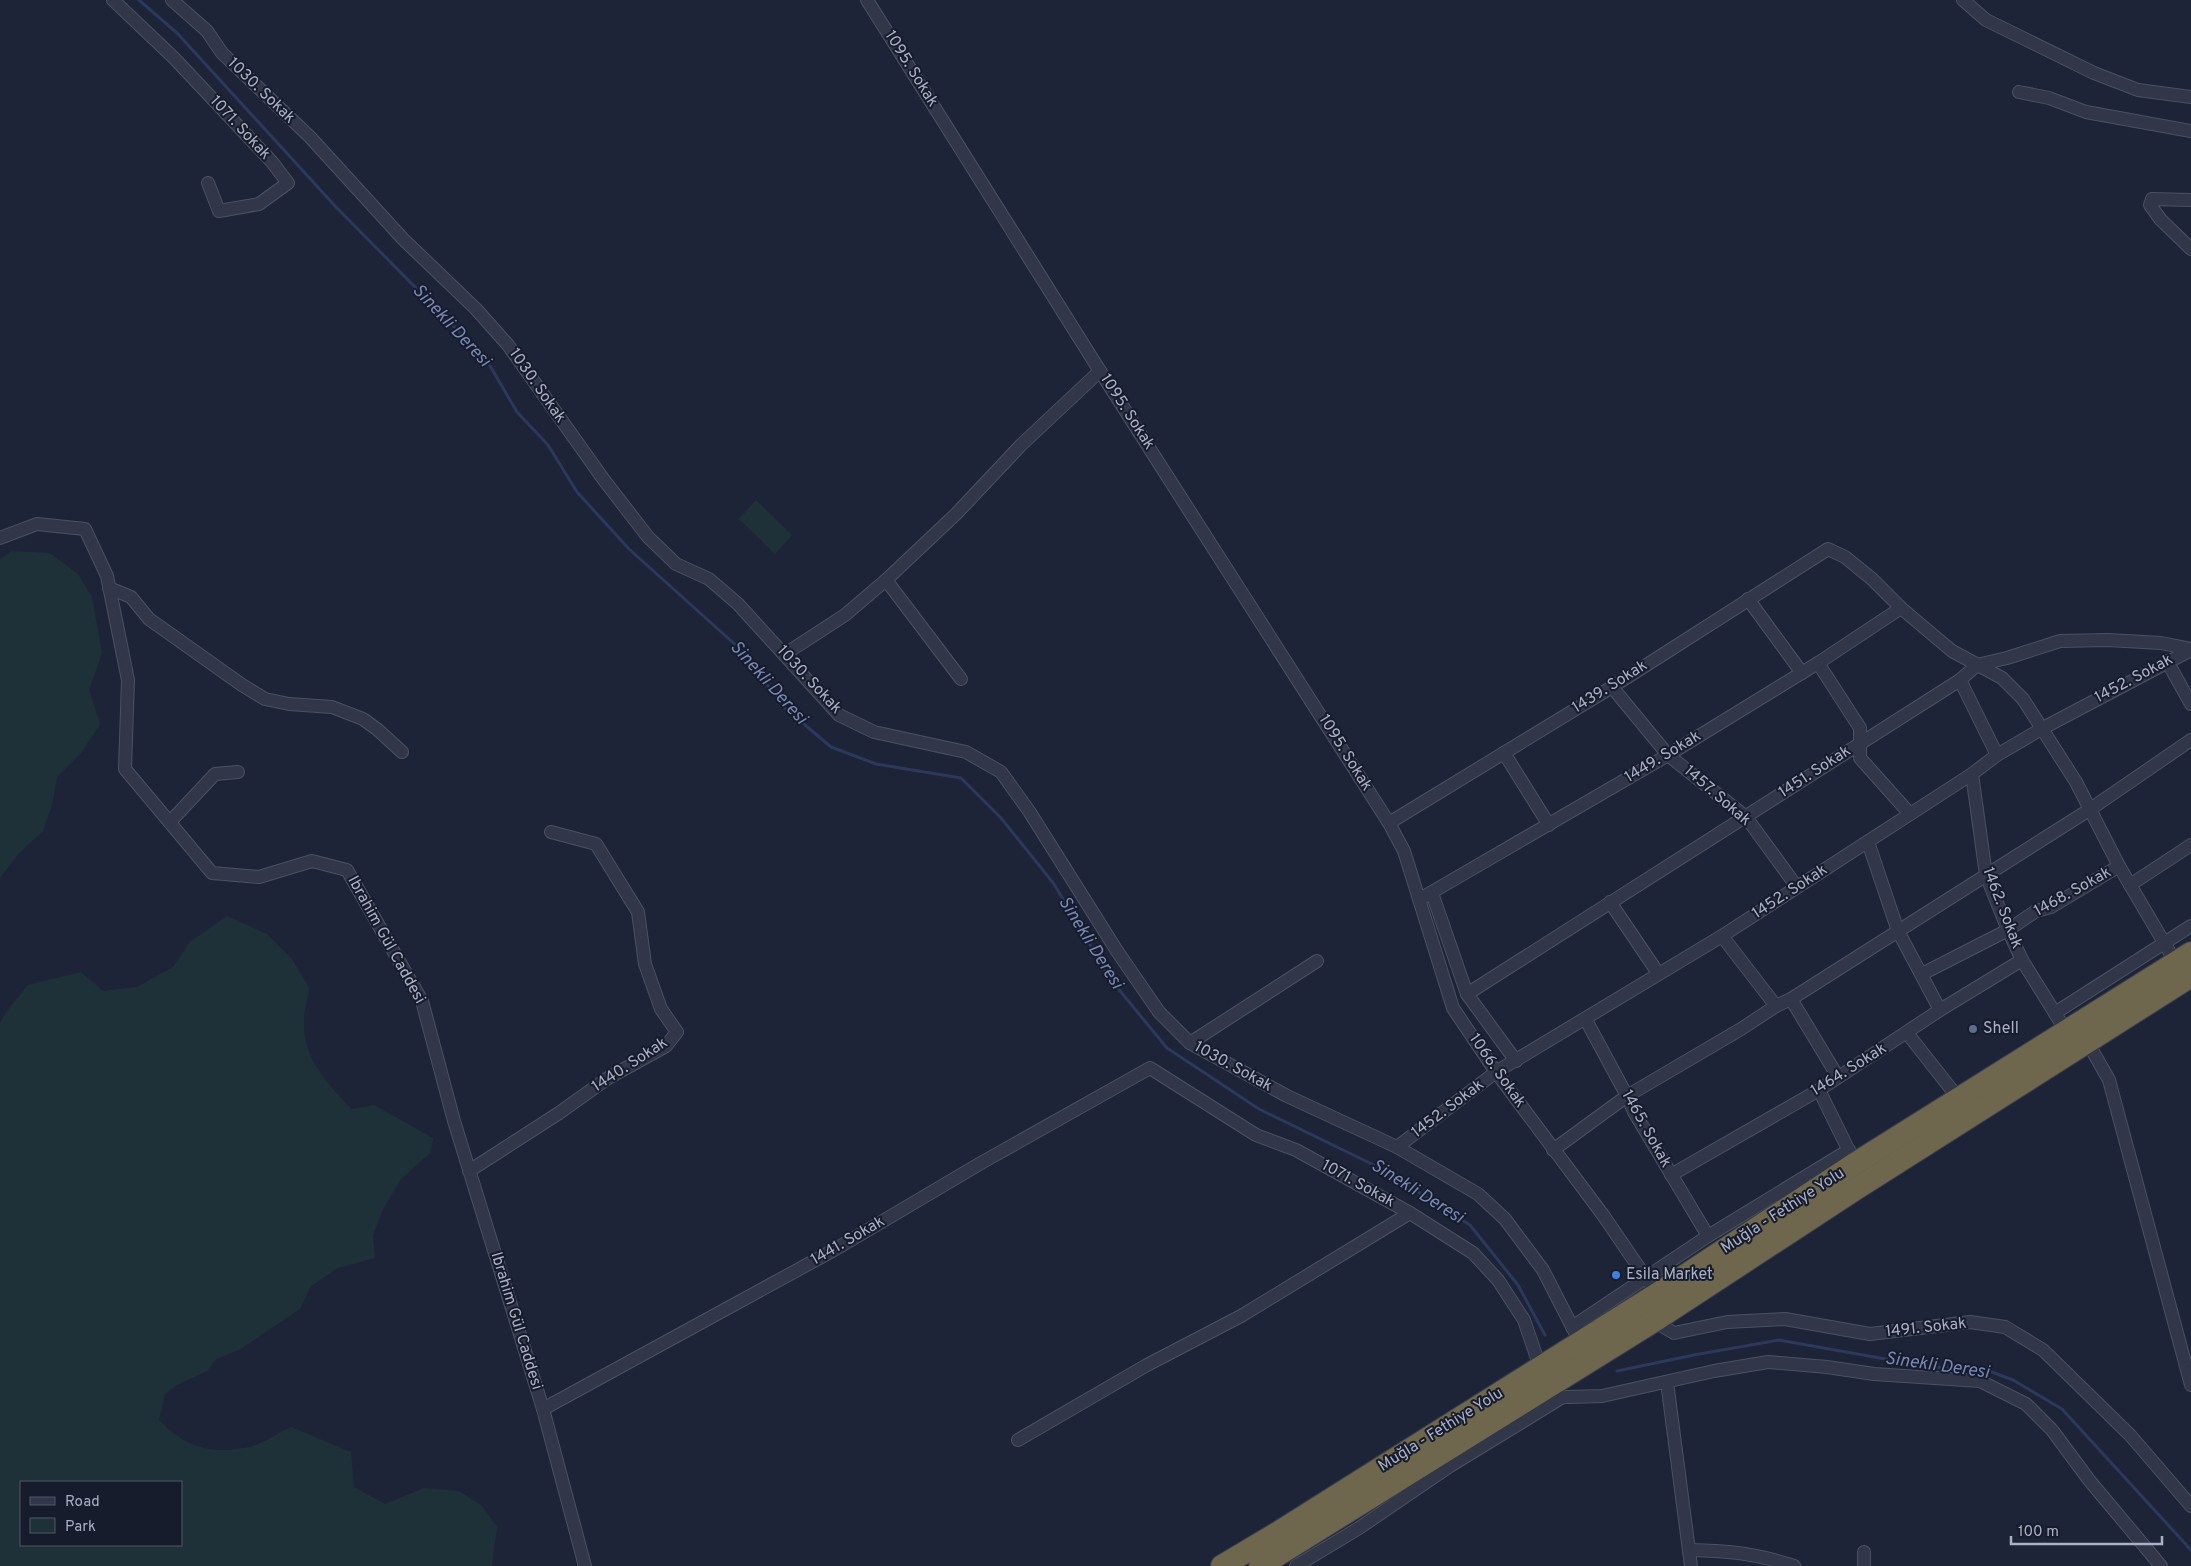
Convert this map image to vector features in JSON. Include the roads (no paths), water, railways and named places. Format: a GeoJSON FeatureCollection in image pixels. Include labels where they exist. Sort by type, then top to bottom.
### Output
{"type":"FeatureCollection","features":[{"type":"Feature","properties":{"kind":"highway","name":"Muğla - Fethiye Yolu"},"geometry":{"type":"LineString","coordinates":[[1222,1566],[1540,1367],[1576,1334],[1852,1156],[1959,1099],[2060,1022],[2186,964]]}},
{"type":"Feature","properties":{"kind":"highway","name":"Muğla - Fethiye Yolu"},"geometry":{"type":"LineString","coordinates":[[1260,1566],[1354,1520],[1530,1398],[1654,1321],[1854,1190],[2088,1042],[2186,964]]}},
{"type":"Feature","properties":{"kind":"street","name":"1071. Sokak"},"geometry":{"type":"LineString","coordinates":[[113,0],[174,58],[272,162],[288,183],[259,204],[219,211],[208,183]]}},
{"type":"Feature","properties":{"kind":"street","name":"1030. Sokak"},"geometry":{"type":"LineString","coordinates":[[172,0],[207,31],[222,53],[310,137],[403,239],[476,309],[508,345],[598,473],[648,537],[676,564],[709,579],[738,604],[839,715],[874,732],[966,752],[1001,772],[1029,811],[1117,950],[1159,1012],[1190,1042],[1286,1096],[1397,1147],[1478,1194],[1505,1219],[1543,1270],[1576,1334]]}},
{"type":"Feature","properties":{"kind":"street","name":"1095. Sokak"},"geometry":{"type":"LineString","coordinates":[[867,0],[1100,371],[1389,823]]}},
{"type":"Feature","properties":{"kind":"street"},"geometry":{"type":"LineString","coordinates":[[1963,0],[1986,20],[2094,73],[2138,90],[2191,97]]}},
{"type":"Feature","properties":{"kind":"street"},"geometry":{"type":"LineString","coordinates":[[2019,92],[2048,98],[2086,112],[2191,131]]}},
{"type":"Feature","properties":{"kind":"street"},"geometry":{"type":"LineString","coordinates":[[2191,200],[2152,199],[2150,205],[2161,220],[2191,248]]}},
{"type":"Feature","properties":{"kind":"street"},"geometry":{"type":"LineString","coordinates":[[785,654],[845,615],[886,580],[956,514],[1021,445],[1100,371]]}},
{"type":"Feature","properties":{"kind":"street","name":"Ibrahim Gül Caddesi"},"geometry":{"type":"LineString","coordinates":[[0,538],[37,524],[85,529],[107,576],[128,680],[125,769],[212,873],[259,877],[312,862],[347,870],[422,1001],[454,1121],[543,1410],[585,1566]]}},
{"type":"Feature","properties":{"kind":"street","name":"1439. Sokak"},"geometry":{"type":"LineString","coordinates":[[1389,823],[1612,687],[1828,549],[1845,557],[1872,579],[1901,608]]}},
{"type":"Feature","properties":{"kind":"street"},"geometry":{"type":"LineString","coordinates":[[886,580],[961,679]]}},
{"type":"Feature","properties":{"kind":"street"},"geometry":{"type":"LineString","coordinates":[[109,588],[131,597],[149,619],[242,686],[265,699],[289,704],[332,707],[363,719],[402,752]]}},
{"type":"Feature","properties":{"kind":"street"},"geometry":{"type":"LineString","coordinates":[[1748,599],[1802,673]]}},
{"type":"Feature","properties":{"kind":"street"},"geometry":{"type":"LineString","coordinates":[[1901,608],[1952,651],[2002,678],[2012,688],[2043,728],[2076,782],[2119,866],[2164,942],[2186,964]]}},
{"type":"Feature","properties":{"kind":"street","name":"1449. Sokak"},"geometry":{"type":"LineString","coordinates":[[1420,899],[1549,826],[1668,755],[1818,663],[1901,608]]}},
{"type":"Feature","properties":{"kind":"street","name":"1451. Sokak"},"geometry":{"type":"LineString","coordinates":[[1466,994],[1960,680],[1977,665],[2007,658],[2060,641],[2108,640],[2161,643],[2191,649]]}},
{"type":"Feature","properties":{"kind":"street","name":"1452. Sokak"},"geometry":{"type":"LineString","coordinates":[[1397,1147],[1496,1072],[1586,1020],[1722,936],[1972,774],[1997,755],[2043,728],[2191,649]]}},
{"type":"Feature","properties":{"kind":"street"},"geometry":{"type":"LineString","coordinates":[[2167,661],[2191,704]]}},
{"type":"Feature","properties":{"kind":"street"},"geometry":{"type":"LineString","coordinates":[[1818,663],[1860,728],[1860,758],[1910,814]]}},
{"type":"Feature","properties":{"kind":"street"},"geometry":{"type":"LineString","coordinates":[[1960,680],[1997,755]]}},
{"type":"Feature","properties":{"kind":"street","name":"1457. Sokak"},"geometry":{"type":"LineString","coordinates":[[1612,687],[1668,755],[1746,817],[1797,887]]}},
{"type":"Feature","properties":{"kind":"street"},"geometry":{"type":"LineString","coordinates":[[1553,1150],[1627,1096],[1776,1006],[1791,999],[2089,810],[2191,740]]}},
{"type":"Feature","properties":{"kind":"street"},"geometry":{"type":"LineString","coordinates":[[1504,753],[1549,826]]}},
{"type":"Feature","properties":{"kind":"street"},"geometry":{"type":"LineString","coordinates":[[170,822],[214,774],[238,772]]}},
{"type":"Feature","properties":{"kind":"street","name":"1462. Sokak"},"geometry":{"type":"LineString","coordinates":[[1972,774],[1986,875],[2022,960],[2060,1022]]}},
{"type":"Feature","properties":{"kind":"street","name":"1066. Sokak"},"geometry":{"type":"LineString","coordinates":[[1389,823],[1404,851],[1453,1008],[1496,1072],[1553,1150],[1604,1215],[1651,1286]]}},
{"type":"Feature","properties":{"kind":"street","name":"1440. Sokak"},"geometry":{"type":"LineString","coordinates":[[469,1170],[559,1113],[608,1078],[666,1046],[677,1032],[661,1009],[645,964],[638,912],[596,844],[551,832]]}},
{"type":"Feature","properties":{"kind":"street"},"geometry":{"type":"LineString","coordinates":[[1868,842],[1898,931],[1940,1010]]}},
{"type":"Feature","properties":{"kind":"street"},"geometry":{"type":"LineString","coordinates":[[2130,885],[2191,845]]}},
{"type":"Feature","properties":{"kind":"street","name":"1468. Sokak"},"geometry":{"type":"LineString","coordinates":[[1922,974],[2008,930],[2036,911],[2052,907],[2119,866]]}},
{"type":"Feature","properties":{"kind":"street"},"geometry":{"type":"LineString","coordinates":[[1432,893],[1466,994],[1516,1061]]}},
{"type":"Feature","properties":{"kind":"street"},"geometry":{"type":"LineString","coordinates":[[1610,902],[1658,974]]}},
{"type":"Feature","properties":{"kind":"street"},"geometry":{"type":"LineString","coordinates":[[2060,1022],[2164,942],[2191,926]]}},
{"type":"Feature","properties":{"kind":"street"},"geometry":{"type":"LineString","coordinates":[[1722,936],[1776,1006]]}},
{"type":"Feature","properties":{"kind":"street","name":"1464. Sokak"},"geometry":{"type":"LineString","coordinates":[[1671,1175],[1819,1090],[1940,1010],[2022,960]]}},
{"type":"Feature","properties":{"kind":"street"},"geometry":{"type":"LineString","coordinates":[[1190,1042],[1317,961]]}},
{"type":"Feature","properties":{"kind":"street"},"geometry":{"type":"LineString","coordinates":[[1791,999],[1838,1078]]}},
{"type":"Feature","properties":{"kind":"street","name":"1465. Sokak"},"geometry":{"type":"LineString","coordinates":[[1586,1020],[1634,1112],[1708,1236]]}},
{"type":"Feature","properties":{"kind":"street"},"geometry":{"type":"LineString","coordinates":[[1907,1033],[1959,1099]]}},
{"type":"Feature","properties":{"kind":"street"},"geometry":{"type":"LineString","coordinates":[[2088,1042],[2109,1080],[2191,1385]]}},
{"type":"Feature","properties":{"kind":"street","name":"1071. Sokak"},"geometry":{"type":"LineString","coordinates":[[1150,1068],[1256,1135],[1296,1150],[1410,1213],[1474,1253],[1498,1280],[1524,1320],[1540,1367]]}},
{"type":"Feature","properties":{"kind":"street","name":"1441. Sokak"},"geometry":{"type":"LineString","coordinates":[[543,1410],[826,1255],[981,1163],[1150,1068]]}},
{"type":"Feature","properties":{"kind":"street"},"geometry":{"type":"LineString","coordinates":[[1651,1286],[1708,1236],[1852,1156],[1819,1090]]}},
{"type":"Feature","properties":{"kind":"street"},"geometry":{"type":"LineString","coordinates":[[1018,1440],[1147,1365],[1241,1316],[1410,1213]]}},
{"type":"Feature","properties":{"kind":"street","name":"1491. Sokak"},"geometry":{"type":"LineString","coordinates":[[1654,1321],[1674,1333],[1727,1322],[1785,1319],[1870,1334],[1970,1322],[2005,1327],[2043,1350],[2130,1434],[2191,1506]]}},
{"type":"Feature","properties":{"kind":"street"},"geometry":{"type":"LineString","coordinates":[[1530,1398],[1602,1396],[1714,1370],[1768,1362],[1827,1367],[1874,1374],[1980,1381],[2026,1404],[2052,1430],[2089,1480],[2161,1566]]}},
{"type":"Feature","properties":{"kind":"street"},"geometry":{"type":"LineString","coordinates":[[1667,1382],[1691,1566]]}},
{"type":"Feature","properties":{"kind":"street"},"geometry":{"type":"LineString","coordinates":[[1296,1566],[1354,1520],[1450,1466],[1561,1398]]}},
{"type":"Feature","properties":{"kind":"street"},"geometry":{"type":"LineString","coordinates":[[1689,1550],[1733,1551],[1763,1556],[1794,1566]]}},
{"type":"Feature","properties":{"kind":"street"},"geometry":{"type":"LineString","coordinates":[[1864,1552],[1864,1566]]}},
{"type":"Feature","properties":{"kind":"waterway","name":"Sinekli Deresi"},"geometry":{"type":"LineString","coordinates":[[139,0],[177,33],[336,207],[486,359],[517,412],[548,445],[577,492],[629,549],[739,648],[785,708],[831,747],[876,764],[961,778],[1001,818],[1054,884],[1111,980],[1167,1048],[1259,1109],[1380,1168],[1470,1225],[1518,1285],[1545,1335]]}},
{"type":"Feature","properties":{"kind":"waterway","name":"Sinekli Deresi"},"geometry":{"type":"LineString","coordinates":[[1617,1371],[1779,1340],[1930,1367],[1984,1369],[2013,1380],[2062,1409],[2191,1550]]}},
{"type":"Feature","properties":{"kind":"place","name":"Shell"},"geometry":{"type":"Point","coordinates":[1973,1029]}},
{"type":"Feature","properties":{"kind":"place","name":"Esila Market"},"geometry":{"type":"Point","coordinates":[1616,1275]}}]}
